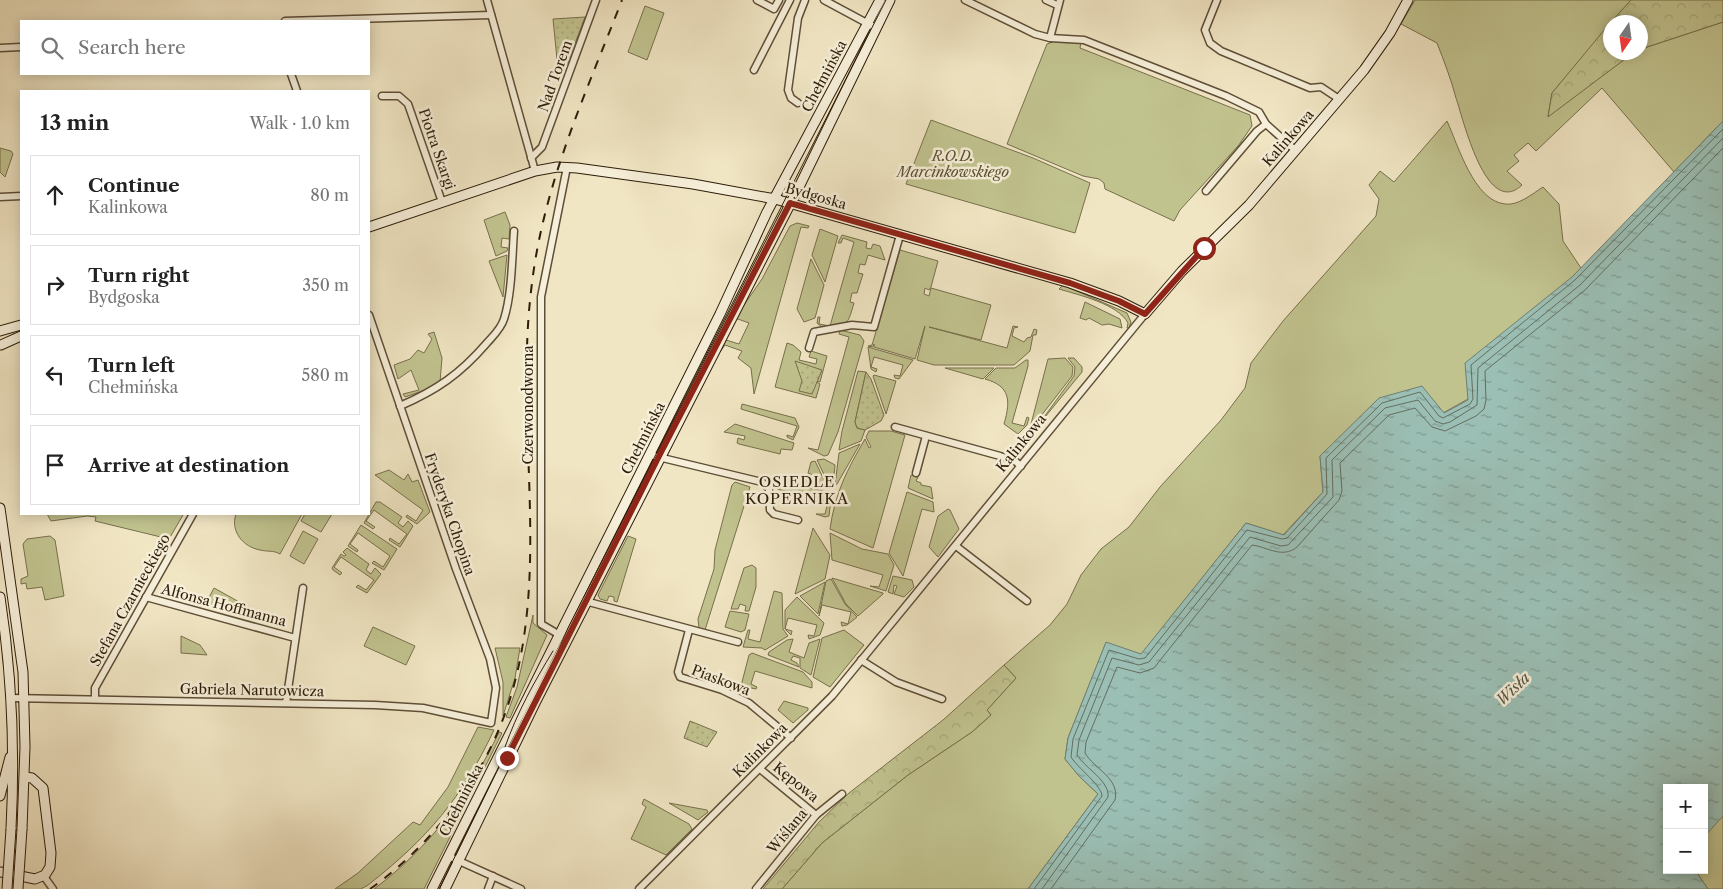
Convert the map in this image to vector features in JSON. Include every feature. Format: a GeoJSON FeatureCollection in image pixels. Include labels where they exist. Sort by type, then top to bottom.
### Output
{"type":"FeatureCollection","features":[{"type":"Feature","properties":{"kind":"main road","name":"Chełmińska"},"geometry":{"type":"LineString","coordinates":[[444,889],[582,599],[654,456],[775,199],[880,0]]}},
{"type":"Feature","properties":{"kind":"main road","name":"Chełmińska"},"geometry":{"type":"LineString","coordinates":[[654,456],[790,203],[890,0]]}},
{"type":"Feature","properties":{"kind":"main road","name":"Kalinkowa"},"geometry":{"type":"LineString","coordinates":[[1145,314],[1182,271],[1249,205],[1339,99],[1379,50],[1408,0]]}},
{"type":"Feature","properties":{"kind":"main road","name":"Bydgoska"},"geometry":{"type":"LineString","coordinates":[[370,227],[535,171],[562,167],[693,184],[775,199],[1070,283],[1119,301],[1145,314]]}},
{"type":"Feature","properties":{"kind":"main road"},"geometry":{"type":"LineString","coordinates":[[0,331],[20,325]]}},
{"type":"Feature","properties":{"kind":"main road"},"geometry":{"type":"LineString","coordinates":[[0,344],[20,336]]}},
{"type":"Feature","properties":{"kind":"main road"},"geometry":{"type":"LineString","coordinates":[[0,508],[12,590],[24,698],[25,777],[18,889]]}},
{"type":"Feature","properties":{"kind":"main road"},"geometry":{"type":"LineString","coordinates":[[0,597],[11,698],[13,745],[7,889]]}},
{"type":"Feature","properties":{"kind":"main road","name":"Chełmińska"},"geometry":{"type":"LineString","coordinates":[[432,889],[558,634],[582,599]]}},
{"type":"Feature","properties":{"kind":"main road"},"geometry":{"type":"LineString","coordinates":[[0,796],[13,745]]}},
{"type":"Feature","properties":{"kind":"main road"},"geometry":{"type":"LineString","coordinates":[[0,872],[35,879],[43,876],[50,867],[52,860],[43,788],[32,778],[25,777]]}},
{"type":"Feature","properties":{"kind":"street"},"geometry":{"type":"LineString","coordinates":[[488,0],[490,15],[535,171]]}},
{"type":"Feature","properties":{"kind":"street","name":"Nad Torem"},"geometry":{"type":"LineString","coordinates":[[531,158],[542,147],[596,0]]}},
{"type":"Feature","properties":{"kind":"street"},"geometry":{"type":"LineString","coordinates":[[757,0],[774,9],[779,0]]}},
{"type":"Feature","properties":{"kind":"street"},"geometry":{"type":"LineString","coordinates":[[754,70],[790,0]]}},
{"type":"Feature","properties":{"kind":"street"},"geometry":{"type":"LineString","coordinates":[[798,103],[791,98],[788,90],[798,18],[805,0]]}},
{"type":"Feature","properties":{"kind":"street"},"geometry":{"type":"LineString","coordinates":[[824,0],[876,28]]}},
{"type":"Feature","properties":{"kind":"street"},"geometry":{"type":"LineString","coordinates":[[965,0],[1035,34],[1050,38],[1084,40],[1226,96],[1259,112],[1266,124],[1295,150]]}},
{"type":"Feature","properties":{"kind":"street"},"geometry":{"type":"LineString","coordinates":[[1046,0],[1059,3],[1050,38]]}},
{"type":"Feature","properties":{"kind":"street"},"geometry":{"type":"LineString","coordinates":[[1217,0],[1205,30],[1210,43],[1239,59],[1310,88],[1321,87],[1339,99]]}},
{"type":"Feature","properties":{"kind":"street"},"geometry":{"type":"LineString","coordinates":[[319,20],[490,15]]}},
{"type":"Feature","properties":{"kind":"street"},"geometry":{"type":"LineString","coordinates":[[0,48],[20,47]]}},
{"type":"Feature","properties":{"kind":"street"},"geometry":{"type":"LineString","coordinates":[[291,75],[297,90]]}},
{"type":"Feature","properties":{"kind":"street","name":"Piotra Skargi"},"geometry":{"type":"LineString","coordinates":[[382,96],[399,96],[408,104],[442,202]]}},
{"type":"Feature","properties":{"kind":"street"},"geometry":{"type":"LineString","coordinates":[[1206,190],[1266,124]]}},
{"type":"Feature","properties":{"kind":"street","name":"Czerwonodworna"},"geometry":{"type":"LineString","coordinates":[[558,634],[540,624],[541,297],[562,167]]}},
{"type":"Feature","properties":{"kind":"street"},"geometry":{"type":"LineString","coordinates":[[0,198],[20,196]]}},
{"type":"Feature","properties":{"kind":"street"},"geometry":{"type":"LineString","coordinates":[[400,406],[422,396],[452,378],[465,367],[500,328],[505,314],[514,231]]}},
{"type":"Feature","properties":{"kind":"street"},"geometry":{"type":"LineString","coordinates":[[809,348],[814,332],[852,325],[874,327],[900,234]]}},
{"type":"Feature","properties":{"kind":"street","name":"Kalinkowa"},"geometry":{"type":"LineString","coordinates":[[639,889],[832,696],[1145,314]]}},
{"type":"Feature","properties":{"kind":"street","name":"Fryderyka Chopina"},"geometry":{"type":"LineString","coordinates":[[370,318],[456,569],[490,658],[496,688],[491,722]]}},
{"type":"Feature","properties":{"kind":"street"},"geometry":{"type":"LineString","coordinates":[[896,427],[1000,456],[1021,466]]}},
{"type":"Feature","properties":{"kind":"street"},"geometry":{"type":"LineString","coordinates":[[916,473],[926,436]]}},
{"type":"Feature","properties":{"kind":"street"},"geometry":{"type":"LineString","coordinates":[[654,456],[762,482],[769,490],[768,503],[771,511],[798,520]]}},
{"type":"Feature","properties":{"kind":"street","name":"Stefana Czarnieckiego"},"geometry":{"type":"LineString","coordinates":[[95,699],[95,688],[192,515]]}},
{"type":"Feature","properties":{"kind":"street"},"geometry":{"type":"LineString","coordinates":[[956,546],[1027,601]]}},
{"type":"Feature","properties":{"kind":"street"},"geometry":{"type":"LineString","coordinates":[[286,703],[303,588]]}},
{"type":"Feature","properties":{"kind":"street","name":"Alfonsa Hoffmanna"},"geometry":{"type":"LineString","coordinates":[[146,597],[295,638]]}},
{"type":"Feature","properties":{"kind":"street"},"geometry":{"type":"LineString","coordinates":[[582,599],[738,642]]}},
{"type":"Feature","properties":{"kind":"street","name":"Piaskowa"},"geometry":{"type":"LineString","coordinates":[[689,630],[678,672],[680,677],[722,690],[749,703],[791,738]]}},
{"type":"Feature","properties":{"kind":"street"},"geometry":{"type":"LineString","coordinates":[[861,660],[896,682],[942,699]]}},
{"type":"Feature","properties":{"kind":"street","name":"Gabriela Narutowicza"},"geometry":{"type":"LineString","coordinates":[[11,698],[286,703],[423,708],[491,722]]}},
{"type":"Feature","properties":{"kind":"street","name":"Kępowa"},"geometry":{"type":"LineString","coordinates":[[760,769],[816,815]]}},
{"type":"Feature","properties":{"kind":"street","name":"Wiślana"},"geometry":{"type":"LineString","coordinates":[[756,889],[816,815],[842,794]]}},
{"type":"Feature","properties":{"kind":"street"},"geometry":{"type":"LineString","coordinates":[[448,856],[521,889]]}},
{"type":"Feature","properties":{"kind":"street"},"geometry":{"type":"LineString","coordinates":[[43,876],[53,889]]}},
{"type":"Feature","properties":{"kind":"street"},"geometry":{"type":"LineString","coordinates":[[488,889],[493,876]]}},
{"type":"Feature","properties":{"kind":"green space"},"geometry":{"type":"Polygon","coordinates":[[[1415,0],[1631,0],[1618,15],[1603,15],[1603,33],[1552,93],[1548,116],[1624,60],[1648,60],[1648,47],[1723,22],[1723,121],[1674,172],[1602,88],[1536,151],[1528,143],[1514,155],[1519,161],[1507,171],[1522,185],[1509,192],[1497,189],[1487,178],[1470,143],[1450,77],[1437,43],[1401,24],[1415,0]]]}},
{"type":"Feature","properties":{"kind":"green space"},"geometry":{"type":"Polygon","coordinates":[[[1631,0],[1723,0],[1723,22],[1648,47],[1648,15],[1617,15],[1631,0]]]}},
{"type":"Feature","properties":{"kind":"green space"},"geometry":{"type":"Polygon","coordinates":[[[645,6],[664,13],[647,60],[628,52],[645,6]]]}},
{"type":"Feature","properties":{"kind":"green space"},"geometry":{"type":"Polygon","coordinates":[[[585,17],[567,65],[557,59],[553,19],[585,17]]]}},
{"type":"Feature","properties":{"kind":"green space"},"geometry":{"type":"Polygon","coordinates":[[[1603,31],[1603,60],[1624,60],[1548,117],[1552,93],[1603,31]]]}},
{"type":"Feature","properties":{"kind":"green space"},"geometry":{"type":"Polygon","coordinates":[[[1055,41],[1081,42],[1080,48],[1250,115],[1252,126],[1238,146],[1180,210],[1174,221],[1105,189],[1104,183],[1099,179],[1083,176],[1007,144],[1047,44],[1055,41]]]}},
{"type":"Feature","properties":{"kind":"green space","name":"R.O.D. Marcinkowskiego"},"geometry":{"type":"Polygon","coordinates":[[[931,120],[1033,158],[1090,183],[1075,233],[906,184],[931,120]]]}},
{"type":"Feature","properties":{"kind":"green space"},"geometry":{"type":"Polygon","coordinates":[[[1447,121],[1462,157],[1476,183],[1494,201],[1505,204],[1515,203],[1543,187],[1559,204],[1563,241],[1581,268],[1468,399],[1443,413],[1320,456],[1323,492],[1283,535],[1246,523],[1141,655],[1106,643],[1068,738],[1065,759],[1098,794],[1028,889],[782,889],[822,843],[908,775],[972,732],[991,715],[987,710],[1016,678],[1004,665],[1050,625],[1067,604],[1081,575],[1101,549],[1129,527],[1160,487],[1221,420],[1245,388],[1251,363],[1283,321],[1376,216],[1379,199],[1369,185],[1380,171],[1394,182],[1447,121]]]}},
{"type":"Feature","properties":{"kind":"green space"},"geometry":{"type":"Polygon","coordinates":[[[0,148],[11,151],[13,154],[5,177],[0,172],[0,148]]]}},
{"type":"Feature","properties":{"kind":"green space"},"geometry":{"type":"Polygon","coordinates":[[[505,212],[510,225],[509,239],[502,238],[501,247],[508,248],[507,251],[496,256],[484,220],[505,212]]]}},
{"type":"Feature","properties":{"kind":"green space"},"geometry":{"type":"Polygon","coordinates":[[[797,223],[809,226],[808,228],[801,227],[754,394],[751,368],[738,358],[742,351],[725,345],[720,352],[726,340],[739,344],[749,323],[735,318],[762,279],[790,226],[797,223]]]}},
{"type":"Feature","properties":{"kind":"green space"},"geometry":{"type":"Polygon","coordinates":[[[820,229],[838,236],[825,282],[812,255],[820,229]]]}},
{"type":"Feature","properties":{"kind":"green space"},"geometry":{"type":"Polygon","coordinates":[[[842,235],[867,242],[866,248],[871,249],[873,244],[880,246],[885,260],[868,255],[865,265],[860,264],[858,273],[863,274],[857,293],[852,293],[850,302],[854,303],[848,321],[842,325],[823,328],[817,323],[818,317],[820,317],[819,324],[830,326],[854,242],[843,238],[841,243],[838,243],[842,235]]]}},
{"type":"Feature","properties":{"kind":"green space"},"geometry":{"type":"Polygon","coordinates":[[[900,250],[938,261],[931,287],[929,290],[925,288],[924,294],[929,296],[931,288],[991,305],[981,340],[929,327],[1007,348],[1013,326],[1018,327],[1014,328],[1012,336],[1024,342],[1027,338],[1031,337],[1034,329],[1037,330],[1036,335],[1033,335],[1030,351],[1014,365],[934,365],[917,360],[925,326],[915,359],[874,347],[874,344],[873,347],[868,346],[872,345],[900,250]]]}},
{"type":"Feature","properties":{"kind":"green space"},"geometry":{"type":"Polygon","coordinates":[[[507,255],[503,297],[489,261],[507,255]]]}},
{"type":"Feature","properties":{"kind":"green space"},"geometry":{"type":"Polygon","coordinates":[[[811,259],[824,285],[815,318],[804,322],[797,309],[811,259]]]}},
{"type":"Feature","properties":{"kind":"green space"},"geometry":{"type":"Polygon","coordinates":[[[1063,285],[1127,313],[1131,322],[1129,328],[1127,328],[1128,323],[1123,316],[1107,305],[1059,289],[1063,285]]]}},
{"type":"Feature","properties":{"kind":"green space"},"geometry":{"type":"Polygon","coordinates":[[[1085,302],[1120,319],[1122,328],[1109,324],[1102,325],[1089,318],[1086,320],[1080,318],[1085,302]]]}},
{"type":"Feature","properties":{"kind":"green space"},"geometry":{"type":"Polygon","coordinates":[[[840,330],[860,335],[864,341],[838,432],[828,455],[824,456],[808,448],[818,450],[849,337],[839,334],[840,330]]]}},
{"type":"Feature","properties":{"kind":"green space"},"geometry":{"type":"Polygon","coordinates":[[[434,332],[442,358],[440,382],[428,389],[405,397],[403,394],[419,390],[411,370],[398,379],[394,365],[410,359],[418,350],[424,353],[432,339],[428,334],[434,332]]]}},
{"type":"Feature","properties":{"kind":"green space"},"geometry":{"type":"Polygon","coordinates":[[[787,343],[793,345],[801,352],[799,360],[816,364],[817,359],[809,357],[811,351],[827,356],[820,382],[813,380],[820,384],[816,398],[775,387],[787,343]]]}},
{"type":"Feature","properties":{"kind":"green space"},"geometry":{"type":"Polygon","coordinates":[[[868,347],[913,360],[899,379],[895,378],[894,375],[900,376],[903,365],[874,357],[871,367],[877,369],[876,372],[871,369],[868,347]]]}},
{"type":"Feature","properties":{"kind":"green space"},"geometry":{"type":"Polygon","coordinates":[[[1065,358],[1073,367],[1072,376],[1034,425],[1031,424],[1048,359],[1065,358]]]}},
{"type":"Feature","properties":{"kind":"green space"},"geometry":{"type":"Polygon","coordinates":[[[1068,358],[1074,358],[1082,367],[1082,372],[1036,428],[1074,376],[1075,367],[1068,358]]]}},
{"type":"Feature","properties":{"kind":"green space"},"geometry":{"type":"Polygon","coordinates":[[[1028,360],[1028,366],[1012,423],[1024,426],[1027,417],[1029,418],[1027,425],[1018,434],[1004,424],[1008,401],[1004,390],[985,379],[996,368],[1015,368],[1028,360]]]}},
{"type":"Feature","properties":{"kind":"green space"},"geometry":{"type":"Polygon","coordinates":[[[795,361],[822,370],[812,394],[799,391],[802,381],[795,361]]]}},
{"type":"Feature","properties":{"kind":"green space"},"geometry":{"type":"Polygon","coordinates":[[[945,368],[994,368],[983,379],[945,368]]]}},
{"type":"Feature","properties":{"kind":"green space"},"geometry":{"type":"Polygon","coordinates":[[[858,371],[866,372],[855,422],[857,428],[865,430],[861,441],[839,450],[842,431],[858,371]]]}},
{"type":"Feature","properties":{"kind":"green space"},"geometry":{"type":"Polygon","coordinates":[[[866,372],[871,379],[884,415],[881,421],[865,430],[857,428],[855,422],[866,372]]]}},
{"type":"Feature","properties":{"kind":"green space"},"geometry":{"type":"Polygon","coordinates":[[[873,376],[896,381],[886,414],[873,376]]]}},
{"type":"Feature","properties":{"kind":"green space"},"geometry":{"type":"Polygon","coordinates":[[[742,404],[795,418],[799,427],[793,440],[787,437],[787,435],[793,437],[797,426],[741,409],[742,404]]]}},
{"type":"Feature","properties":{"kind":"green space"},"geometry":{"type":"Polygon","coordinates":[[[735,424],[794,443],[792,450],[781,449],[780,454],[739,444],[737,443],[738,438],[744,440],[745,436],[724,432],[735,424]]]}},
{"type":"Feature","properties":{"kind":"green space"},"geometry":{"type":"Polygon","coordinates":[[[869,431],[891,431],[905,435],[873,548],[830,529],[835,504],[847,472],[865,439],[869,448],[871,447],[866,437],[869,431]]]}},
{"type":"Feature","properties":{"kind":"green space"},"geometry":{"type":"Polygon","coordinates":[[[860,444],[837,484],[835,485],[839,453],[860,444]]]}},
{"type":"Feature","properties":{"kind":"green space"},"geometry":{"type":"Polygon","coordinates":[[[824,459],[835,465],[833,486],[830,487],[817,460],[824,459]]]}},
{"type":"Feature","properties":{"kind":"green space"},"geometry":{"type":"Polygon","coordinates":[[[815,461],[828,488],[822,489],[785,480],[797,476],[812,479],[813,475],[808,473],[811,462],[815,461]]]}},
{"type":"Feature","properties":{"kind":"green space"},"geometry":{"type":"Polygon","coordinates":[[[389,470],[404,480],[408,474],[412,482],[418,480],[430,512],[417,524],[406,517],[407,515],[416,521],[423,510],[375,475],[389,470]]]}},
{"type":"Feature","properties":{"kind":"green space"},"geometry":{"type":"Polygon","coordinates":[[[911,475],[918,477],[916,481],[921,483],[921,485],[931,487],[933,499],[908,488],[911,475]]]}},
{"type":"Feature","properties":{"kind":"green space"},"geometry":{"type":"Polygon","coordinates":[[[781,481],[823,491],[831,498],[829,516],[825,517],[816,514],[825,514],[828,502],[777,489],[781,481]]]}},
{"type":"Feature","properties":{"kind":"green space"},"geometry":{"type":"Polygon","coordinates":[[[735,482],[750,487],[705,630],[699,628],[698,619],[714,569],[715,550],[732,485],[735,482]]]}},
{"type":"Feature","properties":{"kind":"green space"},"geometry":{"type":"Polygon","coordinates":[[[907,492],[933,502],[934,512],[922,509],[903,576],[889,553],[907,492]]]}},
{"type":"Feature","properties":{"kind":"green space"},"geometry":{"type":"Polygon","coordinates":[[[376,502],[380,502],[402,517],[398,523],[403,527],[408,521],[413,526],[400,547],[389,540],[390,538],[399,544],[407,534],[374,510],[366,521],[375,527],[373,529],[364,523],[376,502]]]}},
{"type":"Feature","properties":{"kind":"green space"},"geometry":{"type":"Polygon","coordinates":[[[948,509],[959,529],[938,557],[929,547],[938,516],[948,509]]]}},
{"type":"Feature","properties":{"kind":"green space"},"geometry":{"type":"Polygon","coordinates":[[[48,515],[183,515],[169,539],[95,521],[96,517],[87,516],[51,521],[48,515]]]}},
{"type":"Feature","properties":{"kind":"green space"},"geometry":{"type":"Polygon","coordinates":[[[236,515],[301,515],[280,554],[248,546],[236,532],[236,515]]]}},
{"type":"Feature","properties":{"kind":"green space"},"geometry":{"type":"Polygon","coordinates":[[[304,515],[331,515],[321,532],[301,521],[304,515]]]}},
{"type":"Feature","properties":{"kind":"green space"},"geometry":{"type":"Polygon","coordinates":[[[361,525],[397,549],[384,570],[372,563],[374,561],[383,567],[390,556],[358,533],[350,544],[358,550],[357,552],[348,546],[361,525]]]}},
{"type":"Feature","properties":{"kind":"green space"},"geometry":{"type":"Polygon","coordinates":[[[813,528],[830,555],[825,579],[795,594],[813,528]]]}},
{"type":"Feature","properties":{"kind":"green space"},"geometry":{"type":"Polygon","coordinates":[[[303,531],[318,539],[304,564],[290,556],[303,531]]]}},
{"type":"Feature","properties":{"kind":"green space"},"geometry":{"type":"Polygon","coordinates":[[[830,533],[862,549],[888,554],[894,565],[886,591],[870,586],[879,587],[883,575],[832,560],[830,533]]]}},
{"type":"Feature","properties":{"kind":"green space"},"geometry":{"type":"Polygon","coordinates":[[[50,536],[55,540],[64,596],[45,600],[42,587],[27,589],[26,583],[21,584],[21,579],[28,576],[23,544],[27,539],[50,536]]]}},
{"type":"Feature","properties":{"kind":"green space"},"geometry":{"type":"Polygon","coordinates":[[[628,536],[636,539],[617,602],[614,601],[614,597],[609,596],[607,601],[600,599],[598,595],[628,536]]]}},
{"type":"Feature","properties":{"kind":"green space"},"geometry":{"type":"Polygon","coordinates":[[[347,548],[369,564],[366,570],[371,574],[375,568],[381,574],[367,593],[356,587],[358,585],[366,590],[374,580],[341,557],[334,567],[342,573],[340,575],[332,568],[341,554],[346,555],[343,552],[347,548]]]}},
{"type":"Feature","properties":{"kind":"green space"},"geometry":{"type":"Polygon","coordinates":[[[752,565],[756,568],[756,587],[749,611],[745,611],[746,606],[740,604],[738,609],[731,609],[744,568],[752,565]]]}},
{"type":"Feature","properties":{"kind":"green space"},"geometry":{"type":"Polygon","coordinates":[[[893,576],[912,580],[914,587],[904,597],[894,594],[897,586],[894,585],[893,594],[888,592],[893,576]]]}},
{"type":"Feature","properties":{"kind":"green space"},"geometry":{"type":"Polygon","coordinates":[[[832,578],[883,594],[858,616],[846,604],[832,578]]]}},
{"type":"Feature","properties":{"kind":"green space"},"geometry":{"type":"Polygon","coordinates":[[[831,579],[845,604],[857,617],[847,625],[842,626],[841,622],[848,624],[851,612],[822,605],[819,616],[826,581],[831,579]]]}},
{"type":"Feature","properties":{"kind":"green space"},"geometry":{"type":"Polygon","coordinates":[[[825,582],[818,614],[800,596],[825,582]]]}},
{"type":"Feature","properties":{"kind":"green space"},"geometry":{"type":"Polygon","coordinates":[[[214,588],[270,619],[267,623],[206,603],[214,588]]]}},
{"type":"Feature","properties":{"kind":"green space"},"geometry":{"type":"Polygon","coordinates":[[[774,591],[782,593],[783,629],[788,636],[765,650],[762,648],[743,647],[748,630],[750,630],[748,639],[760,642],[774,591]]]}},
{"type":"Feature","properties":{"kind":"green space"},"geometry":{"type":"Polygon","coordinates":[[[797,597],[824,623],[820,635],[809,639],[808,635],[814,636],[817,625],[788,618],[785,629],[785,610],[797,597]]]}},
{"type":"Feature","properties":{"kind":"green space"},"geometry":{"type":"Polygon","coordinates":[[[730,611],[749,614],[745,630],[741,632],[725,627],[730,611]]]}},
{"type":"Feature","properties":{"kind":"green space"},"geometry":{"type":"Polygon","coordinates":[[[533,615],[533,623],[547,635],[510,718],[506,717],[517,687],[533,615]]]}},
{"type":"Feature","properties":{"kind":"green space"},"geometry":{"type":"Polygon","coordinates":[[[373,627],[415,646],[406,665],[364,646],[373,627]]]}},
{"type":"Feature","properties":{"kind":"green space"},"geometry":{"type":"Polygon","coordinates":[[[844,630],[864,645],[830,687],[813,677],[822,638],[844,630]]]}},
{"type":"Feature","properties":{"kind":"green space"},"geometry":{"type":"Polygon","coordinates":[[[181,636],[200,645],[207,655],[181,653],[181,636]]]}},
{"type":"Feature","properties":{"kind":"green space"},"geometry":{"type":"Polygon","coordinates":[[[793,639],[789,652],[804,658],[809,643],[820,639],[811,675],[800,668],[800,658],[793,656],[791,660],[797,663],[799,667],[768,655],[769,652],[787,640],[793,639]]]}},
{"type":"Feature","properties":{"kind":"green space"},"geometry":{"type":"Polygon","coordinates":[[[495,648],[520,648],[515,678],[503,716],[503,682],[495,648]]]}},
{"type":"Feature","properties":{"kind":"green space"},"geometry":{"type":"Polygon","coordinates":[[[752,653],[803,672],[812,682],[812,688],[755,671],[751,684],[757,687],[756,689],[741,686],[749,655],[752,653]]]}},
{"type":"Feature","properties":{"kind":"green space"},"geometry":{"type":"Polygon","coordinates":[[[1004,665],[1016,678],[987,710],[991,715],[972,732],[908,775],[822,843],[782,889],[763,889],[819,822],[849,793],[943,720],[1004,665]]]}},
{"type":"Feature","properties":{"kind":"green space"},"geometry":{"type":"Polygon","coordinates":[[[784,701],[808,708],[808,710],[793,723],[778,710],[784,701]]]}},
{"type":"Feature","properties":{"kind":"green space"},"geometry":{"type":"Polygon","coordinates":[[[690,721],[717,732],[707,747],[684,738],[690,721]]]}},
{"type":"Feature","properties":{"kind":"green space"},"geometry":{"type":"Polygon","coordinates":[[[478,727],[494,730],[469,776],[441,816],[408,851],[368,885],[361,889],[335,889],[358,873],[413,822],[420,825],[448,787],[478,727]]]}},
{"type":"Feature","properties":{"kind":"green space"},"geometry":{"type":"Polygon","coordinates":[[[499,732],[502,733],[424,889],[374,889],[413,856],[446,818],[475,777],[499,732]]]}},
{"type":"Feature","properties":{"kind":"green space"},"geometry":{"type":"Polygon","coordinates":[[[644,799],[689,824],[692,829],[666,855],[631,839],[646,807],[642,804],[644,799]]]}},
{"type":"Feature","properties":{"kind":"green space"},"geometry":{"type":"Polygon","coordinates":[[[669,803],[707,810],[708,812],[698,820],[669,803]]]}},
{"type":"Feature","properties":{"kind":"green space"},"geometry":{"type":"Polygon","coordinates":[[[1723,816],[1723,889],[1708,889],[1698,874],[1708,874],[1708,832],[1723,816]]]}},
{"type":"Feature","properties":{"kind":"water","name":"Wisła"},"geometry":{"type":"Polygon","coordinates":[[[1723,121],[1723,816],[1708,833],[1708,784],[1663,784],[1663,874],[1698,874],[1708,889],[1028,889],[1098,794],[1065,759],[1068,738],[1106,642],[1141,654],[1246,523],[1284,535],[1323,492],[1320,456],[1379,398],[1422,386],[1444,413],[1468,400],[1465,363],[1572,277],[1723,121]]]}},
{"type":"Feature","properties":{"kind":"tram line"},"geometry":{"type":"LineString","coordinates":[[439,889],[504,757],[532,711],[568,628],[886,0]]}},
{"type":"Feature","properties":{"kind":"tram line"},"geometry":{"type":"LineString","coordinates":[[505,747],[526,698],[553,651]]}},
{"type":"Feature","properties":{"kind":"railway"},"geometry":{"type":"LineString","coordinates":[[370,889],[397,868],[421,845],[444,820],[464,793],[497,733],[517,672],[527,609],[530,545],[527,349],[532,283],[538,246],[556,174],[622,0]]}},
{"type":"Feature","properties":{"kind":"district","name":"OSIEDLE KOPERNIKA"},"geometry":{"type":"Point","coordinates":[797,490]}},
{"type":"Feature","properties":{"kind":"route"},"geometry":{"type":"LineString","coordinates":[[507,758],[658,458],[790,203],[1070,283],[1119,301],[1145,314],[1204,248]]}}]}
